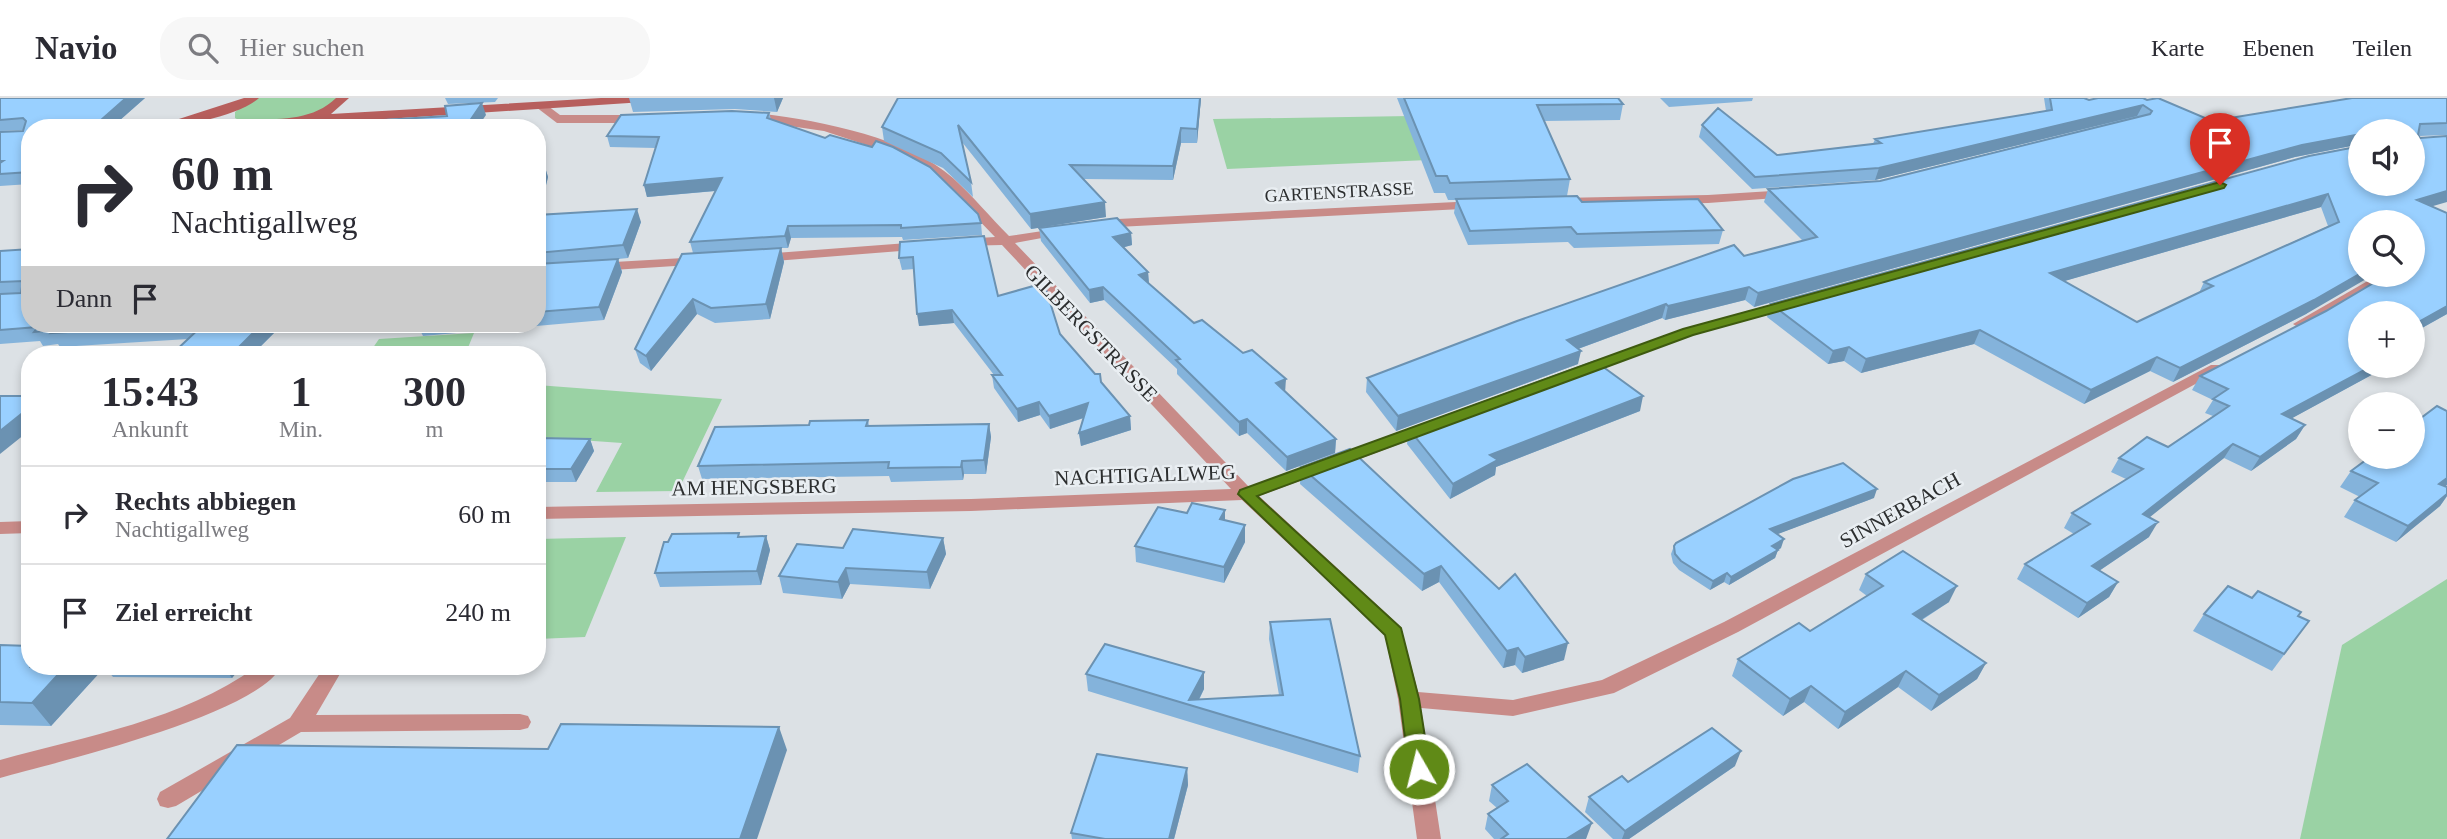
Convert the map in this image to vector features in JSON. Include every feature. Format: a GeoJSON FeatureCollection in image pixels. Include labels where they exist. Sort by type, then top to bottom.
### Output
{"type":"FeatureCollection","features":[{"type":"Feature","properties":{"kind":"main road"},"geometry":{"type":"LineString","coordinates":[[189,119],[240,105],[253,98]]}},
{"type":"Feature","properties":{"kind":"main road"},"geometry":{"type":"LineString","coordinates":[[304,119],[659,98]]}},
{"type":"Feature","properties":{"kind":"main road"},"geometry":{"type":"LineString","coordinates":[[304,119],[334,107],[343,99],[392,111],[433,112]]}},
{"type":"Feature","properties":{"kind":"main road"},"geometry":{"type":"LineString","coordinates":[[238,119],[235,112],[240,105]]}},
{"type":"Feature","properties":{"kind":"street"},"geometry":{"type":"LineString","coordinates":[[540,105],[556,119],[571,121],[650,119]]}},
{"type":"Feature","properties":{"kind":"street","name":"GILBERGSTRASSE"},"geometry":{"type":"LineString","coordinates":[[730,117],[791,119],[820,125],[926,164],[947,179],[1246,494],[1394,632],[1409,699],[1429,839]]}},
{"type":"Feature","properties":{"kind":"street"},"geometry":{"type":"LineString","coordinates":[[1548,203],[1708,199],[1805,192]]}},
{"type":"Feature","properties":{"kind":"street","name":"GARTENSTRASSE"},"geometry":{"type":"LineString","coordinates":[[749,258],[1003,241],[1083,226],[1492,205]]}},
{"type":"Feature","properties":{"kind":"street"},"geometry":{"type":"LineString","coordinates":[[577,268],[709,261]]}},
{"type":"Feature","properties":{"kind":"street"},"geometry":{"type":"LineString","coordinates":[[2289,331],[2368,287]]}},
{"type":"Feature","properties":{"kind":"street"},"geometry":{"type":"LineString","coordinates":[[1571,375],[1688,332],[1808,299]]}},
{"type":"Feature","properties":{"kind":"street","name":"SINNERBACH"},"geometry":{"type":"LineString","coordinates":[[1409,699],[1513,708],[1608,687],[1743,621],[2230,361]]}},
{"type":"Feature","properties":{"kind":"street","name":"NACHTIGALLWEG"},"geometry":{"type":"LineString","coordinates":[[971,505],[1246,494],[1441,423]]}},
{"type":"Feature","properties":{"kind":"street","name":"AM HENGSBERG"},"geometry":{"type":"LineString","coordinates":[[546,513],[971,505]]}},
{"type":"Feature","properties":{"kind":"street"},"geometry":{"type":"LineString","coordinates":[[0,528],[21,527]]}},
{"type":"Feature","properties":{"kind":"street"},"geometry":{"type":"LineString","coordinates":[[0,769],[188,714],[225,696],[258,675]]}},
{"type":"Feature","properties":{"kind":"street"},"geometry":{"type":"LineString","coordinates":[[167,799],[298,724],[330,675]]}},
{"type":"Feature","properties":{"kind":"street"},"geometry":{"type":"LineString","coordinates":[[298,724],[520,722]]}},
{"type":"Feature","properties":{"kind":"green space"},"geometry":{"type":"Polygon","coordinates":[[[253,98],[343,98],[305,119],[237,119],[235,112],[253,98]]]}},
{"type":"Feature","properties":{"kind":"green space"},"geometry":{"type":"Polygon","coordinates":[[[1411,116],[1428,160],[1227,169],[1213,119],[1411,116]]]}},
{"type":"Feature","properties":{"kind":"green space"},"geometry":{"type":"Polygon","coordinates":[[[474,333],[469,346],[374,346],[379,339],[474,333]]]}},
{"type":"Feature","properties":{"kind":"green space"},"geometry":{"type":"Polygon","coordinates":[[[546,386],[722,399],[678,491],[596,492],[622,443],[546,438],[546,386]]]}},
{"type":"Feature","properties":{"kind":"green space"},"geometry":{"type":"Polygon","coordinates":[[[626,537],[585,637],[546,639],[546,539],[626,537]]]}},
{"type":"Feature","properties":{"kind":"green space"},"geometry":{"type":"Polygon","coordinates":[[[2447,579],[2447,839],[2300,839],[2342,645],[2447,579]]]}},
{"type":"Feature","properties":{"kind":"building"},"geometry":{"type":"Polygon","coordinates":[[[0,98],[126,98],[102,119],[0,120],[0,98]]]}},
{"type":"Feature","properties":{"kind":"building"},"geometry":{"type":"Polygon","coordinates":[[[898,98],[1200,98],[1197,129],[1181,128],[1173,166],[1070,165],[1105,202],[1030,214],[958,125],[971,182],[941,153],[882,127],[898,98]]]}},
{"type":"Feature","properties":{"kind":"building"},"geometry":{"type":"Polygon","coordinates":[[[1404,98],[1618,98],[1623,104],[1537,105],[1570,179],[1450,183],[1447,176],[1436,176],[1404,98]]]}},
{"type":"Feature","properties":{"kind":"building"},"geometry":{"type":"Polygon","coordinates":[[[2050,98],[2158,98],[2212,121],[2352,98],[2447,98],[2447,123],[2425,124],[2425,119],[2348,119],[2348,136],[2302,145],[1758,293],[1749,287],[1668,306],[1666,304],[1567,340],[1581,351],[1398,416],[1367,378],[1517,321],[1734,245],[1744,256],[1817,237],[1768,189],[1880,181],[2150,114],[2152,111],[2143,105],[1879,168],[1755,177],[1702,125],[1718,108],[1777,155],[1881,143],[1875,139],[2052,110],[2050,98]]]}},
{"type":"Feature","properties":{"kind":"building"},"geometry":{"type":"Polygon","coordinates":[[[482,103],[471,119],[399,119],[447,116],[445,106],[482,103]]]}},
{"type":"Feature","properties":{"kind":"building"},"geometry":{"type":"Polygon","coordinates":[[[732,111],[769,113],[767,118],[825,138],[830,135],[872,147],[876,141],[893,147],[930,167],[978,214],[981,223],[901,228],[901,225],[788,226],[785,236],[690,242],[722,178],[644,185],[659,137],[607,136],[621,115],[732,111]]]}},
{"type":"Feature","properties":{"kind":"building"},"geometry":{"type":"Polygon","coordinates":[[[21,131],[21,173],[0,174],[0,163],[3,161],[0,161],[0,132],[21,131]]]}},
{"type":"Feature","properties":{"kind":"building"},"geometry":{"type":"Polygon","coordinates":[[[2447,136],[2447,191],[2417,200],[2447,213],[2447,306],[2425,318],[2425,301],[2348,301],[2350,378],[2282,414],[2305,425],[2260,457],[2233,444],[2143,514],[2158,522],[2092,566],[2118,582],[2087,603],[2025,564],[2090,524],[2072,513],[2143,469],[2119,458],[2147,437],[2168,447],[2229,406],[2213,399],[2228,389],[2200,376],[2367,287],[2425,287],[2425,210],[2348,210],[2348,280],[2180,368],[2157,357],[2091,390],[1980,330],[1866,359],[1849,347],[1833,351],[1771,304],[2309,156],[2348,148],[2348,196],[2425,196],[2425,138],[2447,136]],[[2328,194],[2050,273],[2137,322],[2213,286],[2204,282],[2339,222],[2328,194]]]}},
{"type":"Feature","properties":{"kind":"building"},"geometry":{"type":"Polygon","coordinates":[[[1577,196],[1582,202],[1698,199],[1723,230],[1577,234],[1571,227],[1470,231],[1456,199],[1577,196]]]}},
{"type":"Feature","properties":{"kind":"building"},"geometry":{"type":"Polygon","coordinates":[[[637,209],[623,245],[546,252],[546,214],[637,209]]]}},
{"type":"Feature","properties":{"kind":"building"},"geometry":{"type":"Polygon","coordinates":[[[1117,218],[1131,233],[1113,237],[1148,272],[1139,275],[1194,323],[1202,320],[1243,353],[1252,350],[1286,379],[1276,383],[1336,439],[1287,457],[1247,419],[1239,422],[1176,360],[1180,359],[1103,287],[1089,290],[1039,228],[1117,218]]]}},
{"type":"Feature","properties":{"kind":"building"},"geometry":{"type":"Polygon","coordinates":[[[984,236],[998,296],[1044,283],[1060,334],[1095,374],[1100,374],[1101,382],[1130,416],[1079,433],[1088,403],[1049,416],[1039,402],[1017,409],[992,375],[1002,375],[952,310],[917,314],[913,257],[899,258],[900,242],[984,236]]]}},
{"type":"Feature","properties":{"kind":"building"},"geometry":{"type":"Polygon","coordinates":[[[781,248],[766,304],[711,308],[693,299],[646,356],[635,349],[682,254],[781,248]]]}},
{"type":"Feature","properties":{"kind":"building"},"geometry":{"type":"Polygon","coordinates":[[[21,250],[21,281],[0,282],[0,251],[21,250]]]}},
{"type":"Feature","properties":{"kind":"building"},"geometry":{"type":"Polygon","coordinates":[[[618,259],[599,307],[546,311],[546,263],[618,259]]]}},
{"type":"Feature","properties":{"kind":"building"},"geometry":{"type":"Polygon","coordinates":[[[21,293],[21,328],[0,330],[0,294],[21,293]]]}},
{"type":"Feature","properties":{"kind":"building"},"geometry":{"type":"Polygon","coordinates":[[[194,333],[253,333],[240,346],[181,346],[194,333]]]}},
{"type":"Feature","properties":{"kind":"building"},"geometry":{"type":"Polygon","coordinates":[[[1595,361],[1643,396],[1490,455],[1498,460],[1453,484],[1409,429],[1595,361]]]}},
{"type":"Feature","properties":{"kind":"building"},"geometry":{"type":"Polygon","coordinates":[[[0,396],[21,396],[21,414],[0,431],[0,396]]]}},
{"type":"Feature","properties":{"kind":"building"},"geometry":{"type":"Polygon","coordinates":[[[2437,406],[2447,411],[2447,478],[2439,484],[2447,487],[2447,494],[2408,526],[2355,500],[2378,483],[2351,471],[2425,469],[2425,415],[2437,406]]]}},
{"type":"Feature","properties":{"kind":"building"},"geometry":{"type":"Polygon","coordinates":[[[868,420],[866,426],[989,424],[984,460],[962,461],[961,467],[888,468],[889,462],[698,466],[715,427],[809,425],[810,421],[868,420]]]}},
{"type":"Feature","properties":{"kind":"building"},"geometry":{"type":"Polygon","coordinates":[[[546,438],[590,439],[571,469],[546,469],[546,438]]]}},
{"type":"Feature","properties":{"kind":"building"},"geometry":{"type":"Polygon","coordinates":[[[1350,449],[1499,589],[1515,574],[1568,643],[1525,657],[1518,648],[1507,651],[1441,566],[1424,574],[1301,467],[1350,449]]]}},
{"type":"Feature","properties":{"kind":"building"},"geometry":{"type":"Polygon","coordinates":[[[1843,463],[1877,489],[1770,529],[1784,539],[1772,546],[1778,550],[1731,577],[1727,573],[1713,581],[1681,561],[1675,554],[1676,543],[1793,479],[1843,463]]]}},
{"type":"Feature","properties":{"kind":"building"},"geometry":{"type":"Polygon","coordinates":[[[1192,503],[1225,510],[1220,519],[1245,525],[1224,567],[1135,546],[1158,507],[1187,513],[1192,503]]]}},
{"type":"Feature","properties":{"kind":"building"},"geometry":{"type":"Polygon","coordinates":[[[853,529],[943,538],[927,572],[846,568],[838,582],[779,576],[797,544],[843,548],[853,529]]]}},
{"type":"Feature","properties":{"kind":"building"},"geometry":{"type":"Polygon","coordinates":[[[739,533],[738,537],[766,536],[757,571],[655,573],[664,542],[668,542],[672,534],[739,533]]]}},
{"type":"Feature","properties":{"kind":"building"},"geometry":{"type":"Polygon","coordinates":[[[1903,551],[1957,586],[1913,614],[1986,663],[1939,695],[1906,671],[1845,712],[1811,686],[1790,699],[1738,659],[1799,623],[1810,631],[1883,586],[1866,574],[1903,551]]]}},
{"type":"Feature","properties":{"kind":"building"},"geometry":{"type":"Polygon","coordinates":[[[2228,586],[2252,598],[2258,591],[2301,612],[2298,616],[2309,621],[2284,654],[2204,614],[2228,586]]]}},
{"type":"Feature","properties":{"kind":"building"},"geometry":{"type":"Polygon","coordinates":[[[1330,619],[1360,756],[1086,674],[1105,644],[1204,672],[1189,700],[1283,695],[1270,622],[1330,619]]]}},
{"type":"Feature","properties":{"kind":"building"},"geometry":{"type":"Polygon","coordinates":[[[0,645],[21,646],[21,675],[58,675],[32,703],[0,702],[0,645]]]}},
{"type":"Feature","properties":{"kind":"building"},"geometry":{"type":"Polygon","coordinates":[[[561,724],[779,727],[740,839],[167,839],[237,745],[548,749],[561,724]]]}},
{"type":"Feature","properties":{"kind":"building"},"geometry":{"type":"Polygon","coordinates":[[[1712,728],[1741,751],[1625,831],[1589,797],[1622,776],[1628,782],[1712,728]]]}},
{"type":"Feature","properties":{"kind":"building"},"geometry":{"type":"Polygon","coordinates":[[[1097,754],[1187,768],[1169,839],[1105,839],[1071,833],[1097,754]]]}},
{"type":"Feature","properties":{"kind":"building"},"geometry":{"type":"Polygon","coordinates":[[[1527,764],[1592,823],[1566,839],[1501,839],[1508,834],[1488,814],[1508,801],[1492,785],[1527,764]]]}},
{"type":"Feature","properties":{"kind":"route"},"geometry":{"type":"LineString","coordinates":[[1419,769],[1409,699],[1394,632],[1246,494],[1688,332],[2220,185]]}}]}
